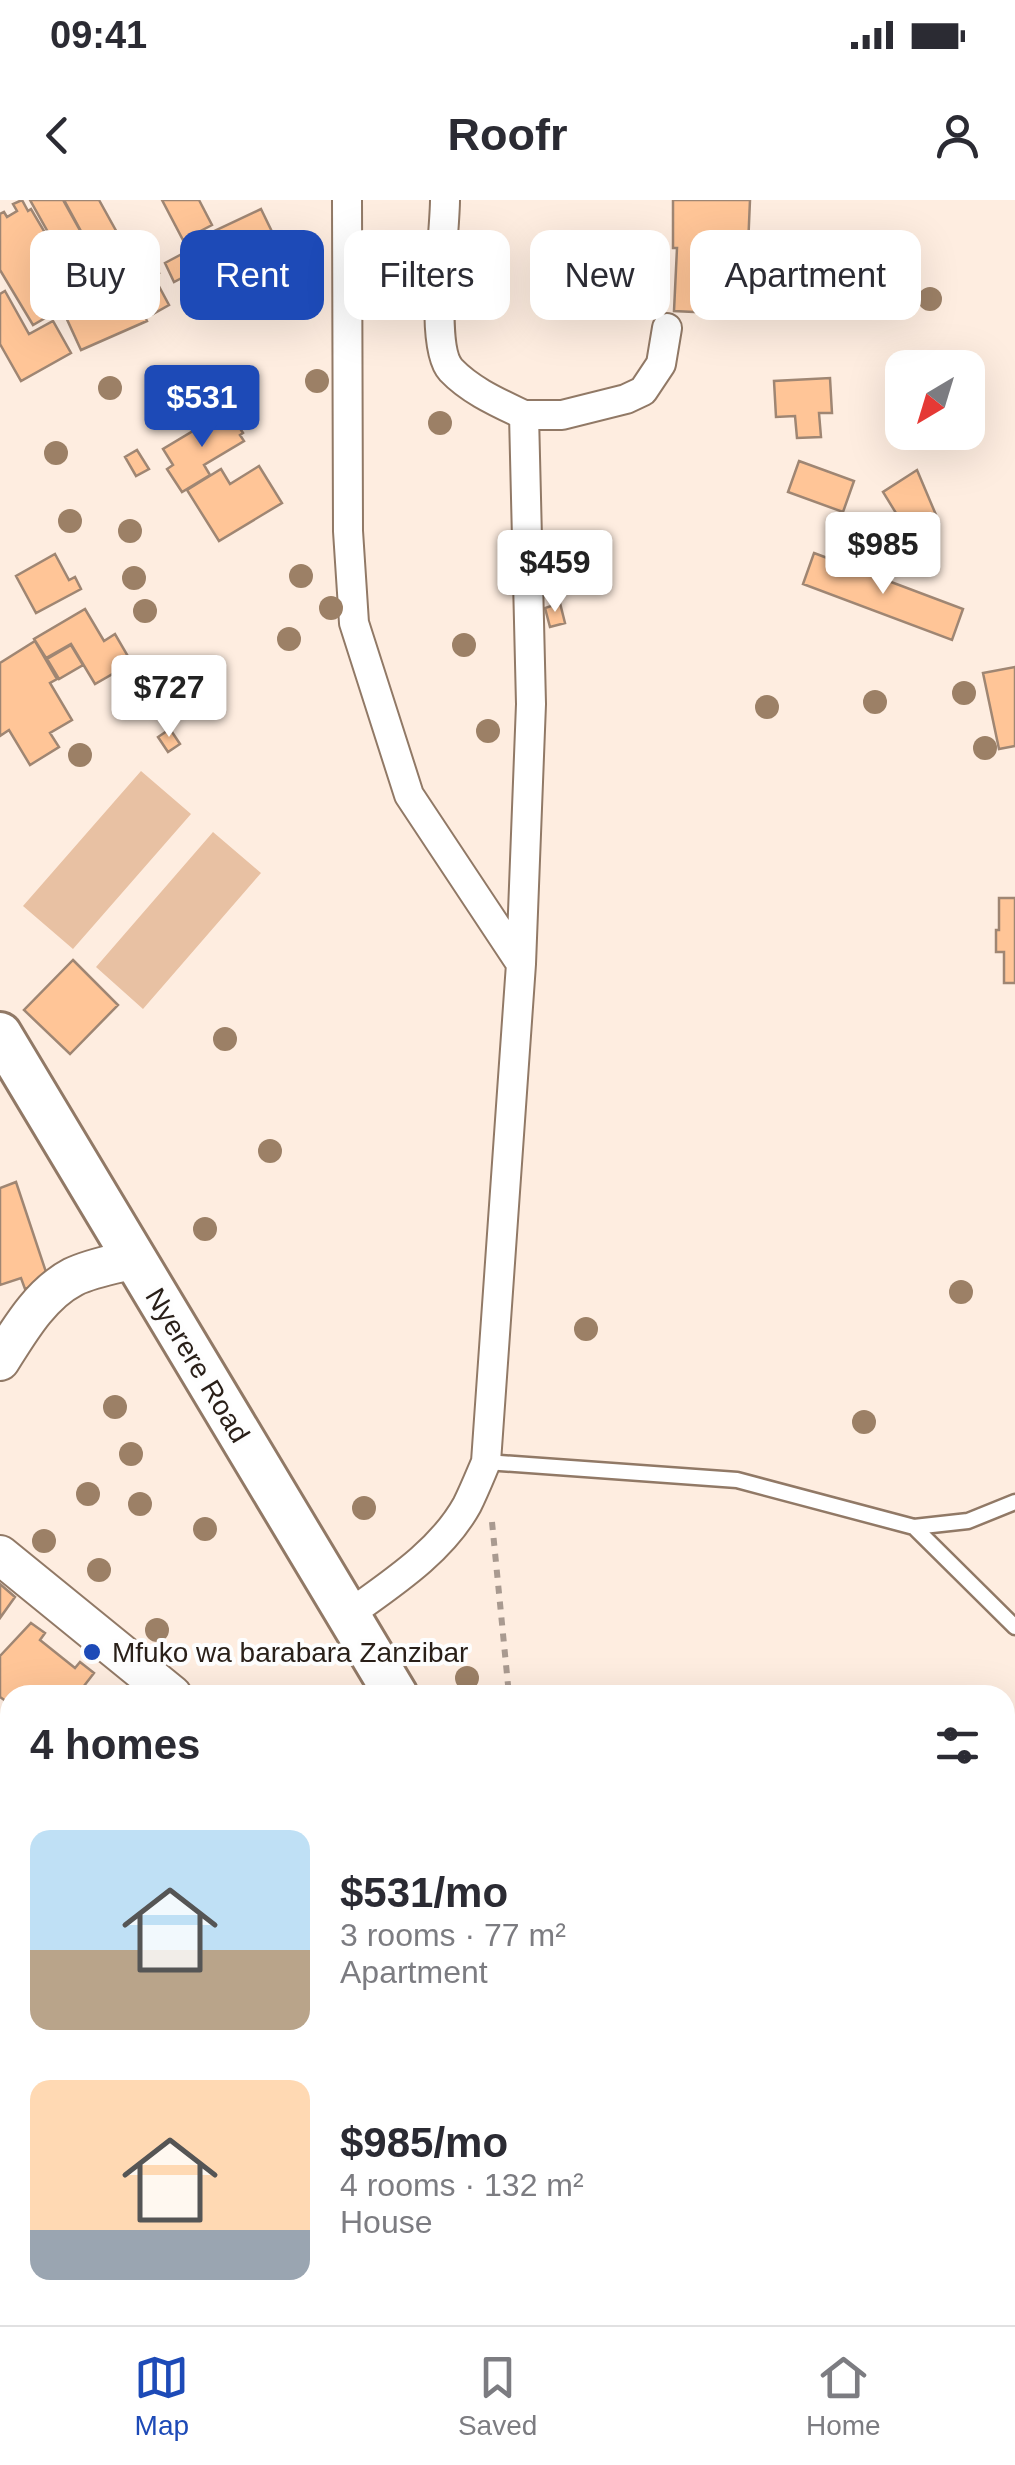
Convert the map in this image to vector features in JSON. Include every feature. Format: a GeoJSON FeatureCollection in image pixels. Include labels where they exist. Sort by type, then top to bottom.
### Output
{"type":"FeatureCollection","features":[{"type":"Feature","properties":{"kind":"main road","name":"Nyerere Road"},"geometry":{"type":"LineString","coordinates":[[0,1034],[390,1685]]}},
{"type":"Feature","properties":{"kind":"street"},"geometry":{"type":"LineString","coordinates":[[347,200],[348,531],[354,623],[409,794],[520,964]]}},
{"type":"Feature","properties":{"kind":"street"},"geometry":{"type":"LineString","coordinates":[[445,200],[440,295],[442,351],[448,368],[479,393],[524,415],[562,415],[626,399],[643,390],[661,364],[667,328]]}},
{"type":"Feature","properties":{"kind":"street"},"geometry":{"type":"LineString","coordinates":[[348,1615],[440,1542],[466,1507],[486,1462],[520,964],[531,704],[524,415]]}},
{"type":"Feature","properties":{"kind":"street"},"geometry":{"type":"LineString","coordinates":[[0,1361],[26,1320],[62,1285],[134,1259]]}},
{"type":"Feature","properties":{"kind":"street"},"geometry":{"type":"LineString","coordinates":[[0,1555],[160,1685]]}},
{"type":"Feature","properties":{"kind":"lane"},"geometry":{"type":"LineString","coordinates":[[486,1462],[737,1480],[914,1528],[968,1521],[1015,1502]]}},
{"type":"Feature","properties":{"kind":"lane"},"geometry":{"type":"LineString","coordinates":[[914,1528],[1015,1627]]}},
{"type":"Feature","properties":{"kind":"path"},"geometry":{"type":"LineString","coordinates":[[492,1520],[508,1685]]}},
{"type":"Feature","properties":{"kind":"shaded area"},"geometry":{"type":"Polygon","coordinates":[[[141,771],[191,814],[73,949],[23,906],[141,771]]]}},
{"type":"Feature","properties":{"kind":"shaded area"},"geometry":{"type":"Polygon","coordinates":[[[213,832],[261,873],[143,1009],[96,967],[213,832]]]}},
{"type":"Feature","properties":{"kind":"building"},"geometry":{"type":"Polygon","coordinates":[[[22,200],[43,230],[30,230],[30,320],[0,270],[0,214],[4,212],[7,217],[17,211],[13,204],[22,200]]]}},
{"type":"Feature","properties":{"kind":"building"},"geometry":{"type":"Polygon","coordinates":[[[30,200],[63,200],[80,230],[47,230],[30,200]]]}},
{"type":"Feature","properties":{"kind":"building"},"geometry":{"type":"Polygon","coordinates":[[[64,200],[99,200],[116,230],[80,230],[64,200]]]}},
{"type":"Feature","properties":{"kind":"building"},"geometry":{"type":"Polygon","coordinates":[[[162,200],[199,200],[212,225],[202,230],[180,230],[180,234],[162,200]]]}},
{"type":"Feature","properties":{"kind":"building"},"geometry":{"type":"Polygon","coordinates":[[[673,200],[750,200],[749,230],[690,230],[690,312],[674,311],[677,248],[673,248],[673,200]]]}},
{"type":"Feature","properties":{"kind":"building"},"geometry":{"type":"Polygon","coordinates":[[[261,209],[271,230],[216,230],[261,209]]]}},
{"type":"Feature","properties":{"kind":"building"},"geometry":{"type":"Polygon","coordinates":[[[180,255],[180,279],[174,282],[165,263],[180,255]]]}},
{"type":"Feature","properties":{"kind":"building"},"geometry":{"type":"Polygon","coordinates":[[[160,288],[169,305],[160,310],[160,288]]]}},
{"type":"Feature","properties":{"kind":"building"},"geometry":{"type":"Polygon","coordinates":[[[5,291],[29,334],[53,321],[71,353],[21,381],[0,344],[0,294],[5,291]]]}},
{"type":"Feature","properties":{"kind":"building"},"geometry":{"type":"Polygon","coordinates":[[[67,320],[147,320],[147,321],[81,350],[67,320]]]}},
{"type":"Feature","properties":{"kind":"building"},"geometry":{"type":"Polygon","coordinates":[[[830,378],[832,413],[819,413],[821,437],[797,438],[795,416],[776,417],[774,381],[830,378]]]}},
{"type":"Feature","properties":{"kind":"building"},"geometry":{"type":"Polygon","coordinates":[[[228,410],[244,441],[204,465],[210,475],[182,492],[167,469],[173,465],[163,449],[228,410]]]}},
{"type":"Feature","properties":{"kind":"building"},"geometry":{"type":"Polygon","coordinates":[[[137,450],[149,469],[136,476],[125,457],[137,450]]]}},
{"type":"Feature","properties":{"kind":"building"},"geometry":{"type":"Polygon","coordinates":[[[799,461],[854,481],[843,512],[788,492],[799,461]]]}},
{"type":"Feature","properties":{"kind":"building"},"geometry":{"type":"Polygon","coordinates":[[[259,466],[282,503],[219,541],[187,490],[221,469],[230,484],[259,466]]]}},
{"type":"Feature","properties":{"kind":"building"},"geometry":{"type":"Polygon","coordinates":[[[917,470],[939,522],[912,539],[883,492],[917,470]]]}},
{"type":"Feature","properties":{"kind":"building"},"geometry":{"type":"Polygon","coordinates":[[[814,553],[963,609],[952,640],[803,584],[814,553]]]}},
{"type":"Feature","properties":{"kind":"building"},"geometry":{"type":"Polygon","coordinates":[[[55,554],[69,580],[75,577],[81,589],[36,613],[16,576],[55,554]]]}},
{"type":"Feature","properties":{"kind":"building"},"geometry":{"type":"Polygon","coordinates":[[[560,603],[565,623],[550,627],[545,608],[560,603]]]}},
{"type":"Feature","properties":{"kind":"building"},"geometry":{"type":"Polygon","coordinates":[[[85,609],[104,641],[115,634],[129,658],[118,665],[121,669],[95,684],[71,644],[46,658],[34,639],[85,609]]]}},
{"type":"Feature","properties":{"kind":"building"},"geometry":{"type":"Polygon","coordinates":[[[35,641],[57,679],[50,683],[72,720],[50,733],[59,747],[30,765],[9,730],[0,736],[0,663],[35,641]]]}},
{"type":"Feature","properties":{"kind":"building"},"geometry":{"type":"Polygon","coordinates":[[[71,645],[83,665],[59,679],[47,659],[71,645]]]}},
{"type":"Feature","properties":{"kind":"building"},"geometry":{"type":"Polygon","coordinates":[[[1015,667],[1015,746],[999,749],[983,673],[1015,667]]]}},
{"type":"Feature","properties":{"kind":"building"},"geometry":{"type":"Polygon","coordinates":[[[170,729],[180,744],[168,752],[158,737],[170,729]]]}},
{"type":"Feature","properties":{"kind":"building"},"geometry":{"type":"Polygon","coordinates":[[[999,898],[1015,898],[1015,983],[1004,983],[1004,952],[996,952],[999,898]]]}},
{"type":"Feature","properties":{"kind":"building"},"geometry":{"type":"Polygon","coordinates":[[[73,960],[118,1005],[70,1054],[24,1010],[73,960]]]}},
{"type":"Feature","properties":{"kind":"building"},"geometry":{"type":"Polygon","coordinates":[[[16,1182],[49,1281],[25,1289],[21,1278],[0,1285],[0,1188],[16,1182]]]}},
{"type":"Feature","properties":{"kind":"building"},"geometry":{"type":"Polygon","coordinates":[[[0,1584],[15,1597],[0,1618],[0,1584]]]}},
{"type":"Feature","properties":{"kind":"building"},"geometry":{"type":"Polygon","coordinates":[[[31,1623],[45,1633],[40,1640],[75,1668],[80,1662],[94,1673],[85,1685],[0,1685],[0,1656],[31,1623]]]}},
{"type":"Feature","properties":{"kind":"place","name":"Mfuko wa barabara Zanzibar"},"geometry":{"type":"Point","coordinates":[92,1652]}}]}
